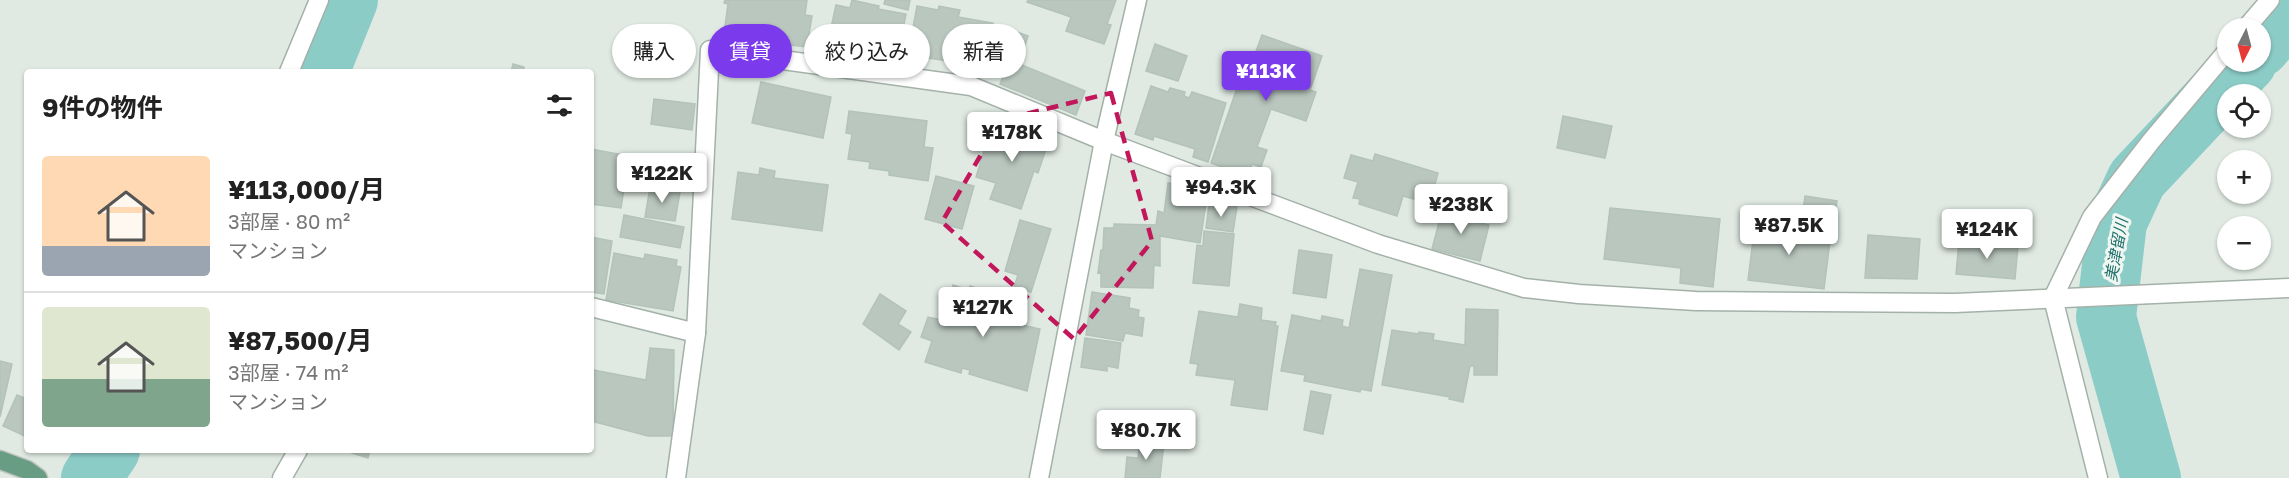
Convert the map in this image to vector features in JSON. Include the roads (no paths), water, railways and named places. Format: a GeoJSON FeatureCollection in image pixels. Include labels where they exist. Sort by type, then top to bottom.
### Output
{"type":"FeatureCollection","features":[{"type":"Feature","properties":{"kind":"main road"},"geometry":{"type":"LineString","coordinates":[[0,460],[33,474]]}},
{"type":"Feature","properties":{"kind":"street"},"geometry":{"type":"LineString","coordinates":[[290,69],[319,0]]}},
{"type":"Feature","properties":{"kind":"street"},"geometry":{"type":"LineString","coordinates":[[1039,478],[1104,141],[1137,0]]}},
{"type":"Feature","properties":{"kind":"street"},"geometry":{"type":"LineString","coordinates":[[2255,18],[2270,0]]}},
{"type":"Feature","properties":{"kind":"street"},"geometry":{"type":"LineString","coordinates":[[676,478],[696,333],[710,50],[971,86],[1104,141],[1378,244],[1524,288],[1579,294],[1696,301],[1955,303],[2289,288]]}},
{"type":"Feature","properties":{"kind":"street"},"geometry":{"type":"LineString","coordinates":[[2098,478],[2062,297],[2092,217],[2151,140],[2217,63]]}},
{"type":"Feature","properties":{"kind":"street"},"geometry":{"type":"LineString","coordinates":[[594,308],[696,333]]}},
{"type":"Feature","properties":{"kind":"street"},"geometry":{"type":"LineString","coordinates":[[282,478],[296,453]]}},
{"type":"Feature","properties":{"kind":"waterway","name":"美津留川"},"geometry":{"type":"LineString","coordinates":[[320,69],[348,0]]}},
{"type":"Feature","properties":{"kind":"waterway","name":"美津留川"},"geometry":{"type":"LineString","coordinates":[[2271,34],[2289,13]]}},
{"type":"Feature","properties":{"kind":"waterway","name":"美津留川"},"geometry":{"type":"LineString","coordinates":[[2151,478],[2106,317],[2117,222],[2137,179],[2238,72]]}},
{"type":"Feature","properties":{"kind":"waterway","name":"美津留川"},"geometry":{"type":"LineString","coordinates":[[91,478],[108,453]]}}]}
